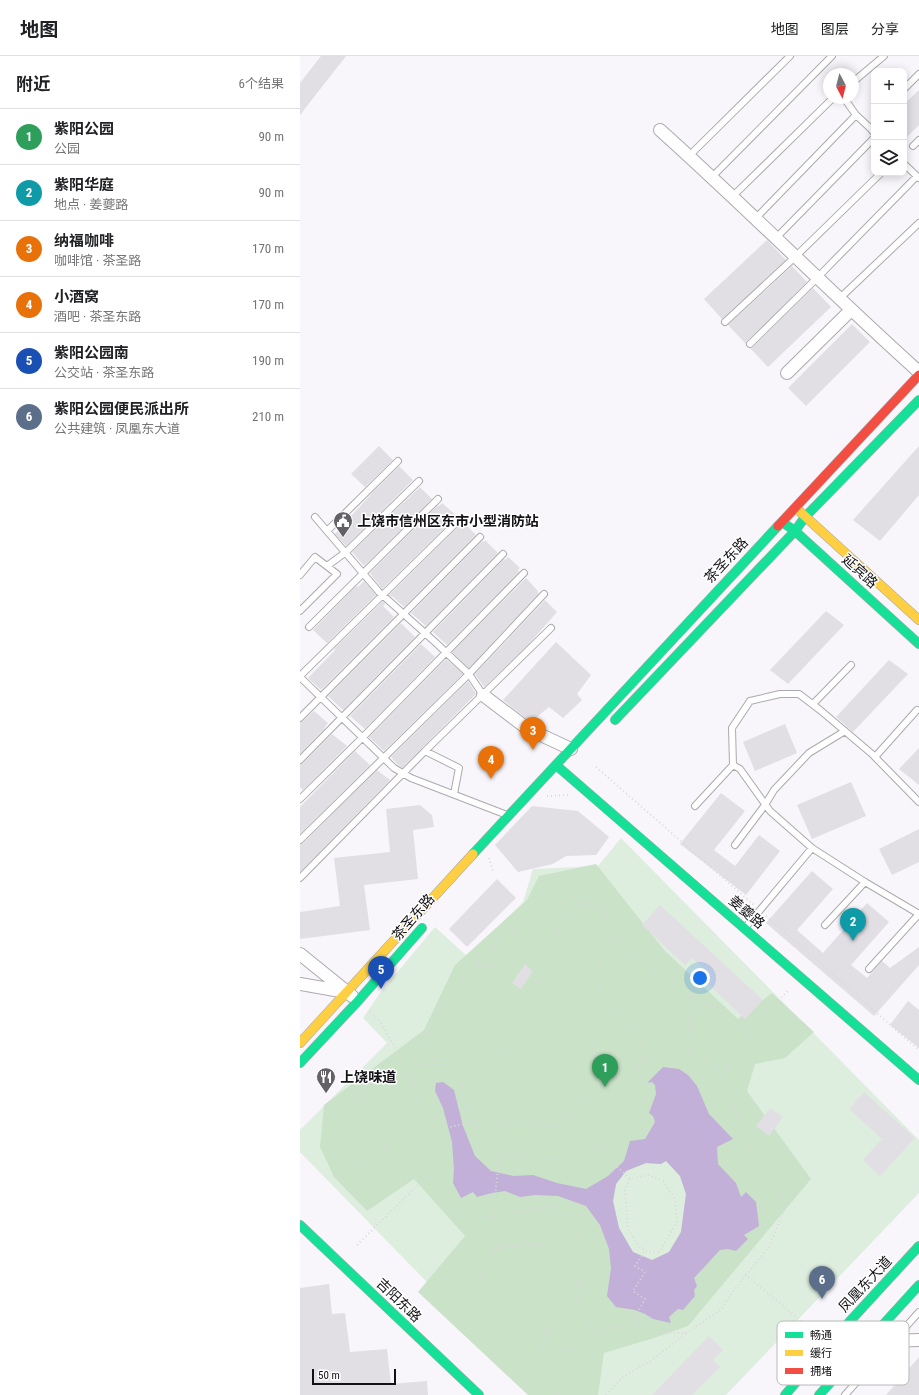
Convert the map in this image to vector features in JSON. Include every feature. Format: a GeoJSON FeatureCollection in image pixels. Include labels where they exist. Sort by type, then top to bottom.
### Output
{"type":"FeatureCollection","features":[{"type":"Feature","properties":{"kind":"main road","name":"茶圣东路"},"geometry":{"type":"LineString","coordinates":[[300,1043],[473,856],[508,815],[571,750],[919,375]]}},
{"type":"Feature","properties":{"kind":"main road"},"geometry":{"type":"LineString","coordinates":[[610,724],[795,531],[805,517],[919,400]]}},
{"type":"Feature","properties":{"kind":"main road","name":"延宾路"},"geometry":{"type":"LineString","coordinates":[[795,507],[919,620]]}},
{"type":"Feature","properties":{"kind":"main road","name":"延宾路"},"geometry":{"type":"LineString","coordinates":[[782,521],[795,531],[919,644]]}},
{"type":"Feature","properties":{"kind":"main road"},"geometry":{"type":"LineString","coordinates":[[534,789],[565,773],[572,765]]}},
{"type":"Feature","properties":{"kind":"main road","name":"姜夔路"},"geometry":{"type":"LineString","coordinates":[[556,766],[919,1080]]}},
{"type":"Feature","properties":{"kind":"main road"},"geometry":{"type":"LineString","coordinates":[[471,868],[473,856]]}},
{"type":"Feature","properties":{"kind":"main road","name":"茶圣东路"},"geometry":{"type":"LineString","coordinates":[[300,1063],[358,1001],[429,920]]}},
{"type":"Feature","properties":{"kind":"main road","name":"吉阳东路"},"geometry":{"type":"LineString","coordinates":[[300,1225],[479,1395]]}},
{"type":"Feature","properties":{"kind":"main road","name":"凤凰东大道"},"geometry":{"type":"LineString","coordinates":[[850,1321],[919,1246]]}},
{"type":"Feature","properties":{"kind":"main road"},"geometry":{"type":"LineString","coordinates":[[887,1321],[919,1285]]}},
{"type":"Feature","properties":{"kind":"main road","name":"凤凰东大道"},"geometry":{"type":"LineString","coordinates":[[784,1395],[793,1385]]}},
{"type":"Feature","properties":{"kind":"main road"},"geometry":{"type":"LineString","coordinates":[[819,1395],[828,1385]]}},
{"type":"Feature","properties":{"kind":"street"},"geometry":{"type":"LineString","coordinates":[[660,130],[712,177],[839,299],[919,372]]}},
{"type":"Feature","properties":{"kind":"street"},"geometry":{"type":"LineString","coordinates":[[787,373],[851,310]]}},
{"type":"Feature","properties":{"kind":"street"},"geometry":{"type":"LineString","coordinates":[[483,695],[528,728],[571,750]]}},
{"type":"Feature","properties":{"kind":"street"},"geometry":{"type":"LineString","coordinates":[[300,954],[358,1001]]}},
{"type":"Feature","properties":{"kind":"street"},"geometry":{"type":"LineString","coordinates":[[301,986],[347,992]]}},
{"type":"Feature","properties":{"kind":"street"},"geometry":{"type":"LineString","coordinates":[[909,1340],[919,1340]]}},
{"type":"Feature","properties":{"kind":"lane"},"geometry":{"type":"LineString","coordinates":[[689,156],[790,56]]}},
{"type":"Feature","properties":{"kind":"lane"},"geometry":{"type":"LineString","coordinates":[[712,177],[832,56]]}},
{"type":"Feature","properties":{"kind":"lane"},"geometry":{"type":"LineString","coordinates":[[859,76],[879,57]]}},
{"type":"Feature","properties":{"kind":"lane"},"geometry":{"type":"LineString","coordinates":[[907,86],[919,74]]}},
{"type":"Feature","properties":{"kind":"lane"},"geometry":{"type":"LineString","coordinates":[[732,197],[827,104]]}},
{"type":"Feature","properties":{"kind":"lane"},"geometry":{"type":"LineString","coordinates":[[848,104],[856,115],[871,129]]}},
{"type":"Feature","properties":{"kind":"lane"},"geometry":{"type":"LineString","coordinates":[[755,219],[856,115]]}},
{"type":"Feature","properties":{"kind":"lane"},"geometry":{"type":"LineString","coordinates":[[776,239],[872,140]]}},
{"type":"Feature","properties":{"kind":"lane"},"geometry":{"type":"LineString","coordinates":[[913,146],[919,140]]}},
{"type":"Feature","properties":{"kind":"lane"},"geometry":{"type":"LineString","coordinates":[[750,344],[918,177],[907,167]]}},
{"type":"Feature","properties":{"kind":"lane"},"geometry":{"type":"LineString","coordinates":[[725,322],[795,257],[878,176]]}},
{"type":"Feature","properties":{"kind":"lane"},"geometry":{"type":"LineString","coordinates":[[839,299],[919,223]]}},
{"type":"Feature","properties":{"kind":"lane"},"geometry":{"type":"LineString","coordinates":[[327,531],[398,461]]}},
{"type":"Feature","properties":{"kind":"lane"},"geometry":{"type":"LineString","coordinates":[[327,566],[346,552],[418,481]]}},
{"type":"Feature","properties":{"kind":"lane"},"geometry":{"type":"LineString","coordinates":[[310,627],[438,499]]}},
{"type":"Feature","properties":{"kind":"lane"},"geometry":{"type":"LineString","coordinates":[[315,517],[383,595],[469,674],[483,695]]}},
{"type":"Feature","properties":{"kind":"lane"},"geometry":{"type":"LineString","coordinates":[[459,520],[300,676],[394,768],[411,778],[508,815]]}},
{"type":"Feature","properties":{"kind":"lane"},"geometry":{"type":"LineString","coordinates":[[300,718],[322,698],[480,537]]}},
{"type":"Feature","properties":{"kind":"lane"},"geometry":{"type":"LineString","coordinates":[[300,760],[503,554]]}},
{"type":"Feature","properties":{"kind":"lane"},"geometry":{"type":"LineString","coordinates":[[300,575],[316,557],[337,574],[300,611]]}},
{"type":"Feature","properties":{"kind":"lane"},"geometry":{"type":"LineString","coordinates":[[300,799],[524,573]]}},
{"type":"Feature","properties":{"kind":"lane"},"geometry":{"type":"LineString","coordinates":[[300,840],[469,674],[544,594]]}},
{"type":"Feature","properties":{"kind":"lane"},"geometry":{"type":"LineString","coordinates":[[300,878],[425,751],[551,628]]}},
{"type":"Feature","properties":{"kind":"lane"},"geometry":{"type":"LineString","coordinates":[[813,704],[851,665]]}},
{"type":"Feature","properties":{"kind":"lane"},"geometry":{"type":"LineString","coordinates":[[695,806],[733,765],[732,728],[750,701],[780,694],[799,694],[813,704],[875,757],[919,802]]}},
{"type":"Feature","properties":{"kind":"lane"},"geometry":{"type":"LineString","coordinates":[[875,757],[917,710]]}},
{"type":"Feature","properties":{"kind":"lane"},"geometry":{"type":"LineString","coordinates":[[735,845],[765,805],[774,790],[809,753],[845,731]]}},
{"type":"Feature","properties":{"kind":"lane"},"geometry":{"type":"LineString","coordinates":[[425,751],[459,768],[454,794]]}},
{"type":"Feature","properties":{"kind":"lane"},"geometry":{"type":"LineString","coordinates":[[733,765],[740,769],[770,812],[812,848],[919,914],[869,969]]}},
{"type":"Feature","properties":{"kind":"lane"},"geometry":{"type":"LineString","coordinates":[[744,929],[812,848]]}},
{"type":"Feature","properties":{"kind":"lane"},"geometry":{"type":"LineString","coordinates":[[825,925],[865,882]]}},
{"type":"Feature","properties":{"kind":"lane"},"geometry":{"type":"LineString","coordinates":[[909,1323],[919,1312]]}},
{"type":"Feature","properties":{"kind":"lane"},"geometry":{"type":"LineString","coordinates":[[845,1395],[854,1385]]}},
{"type":"Feature","properties":{"kind":"path"},"geometry":{"type":"LineString","coordinates":[[563,893],[572,894],[578,903],[602,909],[614,937],[656,974],[656,980],[650,996],[646,1036],[641,1061],[620,1110],[597,1146],[568,1159],[500,1154],[473,1122],[462,1083],[445,1064],[433,1059],[425,1044],[427,1027],[463,979],[508,931],[525,925],[542,908],[563,893]]}},
{"type":"Feature","properties":{"kind":"path"},"geometry":{"type":"LineString","coordinates":[[453,1073],[470,1073],[481,1066],[489,1047],[510,1041],[518,1031],[522,1008],[526,999],[546,973],[545,960],[547,944],[578,903]]}},
{"type":"Feature","properties":{"kind":"path"},"geometry":{"type":"LineString","coordinates":[[614,937],[596,969],[596,980],[603,998],[613,1004],[617,1015],[626,1023],[641,1030],[646,1036]]}},
{"type":"Feature","properties":{"kind":"path"},"geometry":{"type":"LineString","coordinates":[[478,964],[496,968],[502,974],[507,980],[507,993],[510,1000],[526,999]]}},
{"type":"Feature","properties":{"kind":"path"},"geometry":{"type":"LineString","coordinates":[[656,980],[664,977],[685,988],[691,1004],[690,1028],[685,1050]]}},
{"type":"Feature","properties":{"kind":"path"},"geometry":{"type":"LineString","coordinates":[[724,1074],[760,1018],[788,991]]}},
{"type":"Feature","properties":{"kind":"path"},"geometry":{"type":"LineString","coordinates":[[688,996],[720,1009],[751,1032]]}},
{"type":"Feature","properties":{"kind":"path"},"geometry":{"type":"LineString","coordinates":[[505,1127],[516,1123],[552,1125],[565,1118],[579,1104],[585,1093],[586,1077],[596,1064],[593,1042],[583,1026],[594,1019],[603,998]]}},
{"type":"Feature","properties":{"kind":"path"},"geometry":{"type":"LineString","coordinates":[[358,1001],[382,1024],[406,1069],[421,1103],[429,1141],[429,1174],[445,1205],[462,1218],[491,1216],[533,1208],[555,1207],[574,1222],[585,1255],[576,1292],[580,1318],[599,1332]]}},
{"type":"Feature","properties":{"kind":"path"},"geometry":{"type":"LineString","coordinates":[[500,1045],[503,1058],[630,1179]]}},
{"type":"Feature","properties":{"kind":"path"},"geometry":{"type":"LineString","coordinates":[[606,1395],[624,1376],[652,1360],[686,1333],[721,1310],[731,1294],[769,1246],[785,1208],[781,1192],[750,1157],[724,1074],[711,1063],[685,1050],[655,1055],[641,1061]]}},
{"type":"Feature","properties":{"kind":"path"},"geometry":{"type":"LineString","coordinates":[[363,1095],[356,1094],[345,1103],[338,1119],[338,1140],[344,1152],[352,1162],[365,1163],[383,1160],[387,1141],[362,1105],[363,1095],[369,1083],[376,1079],[385,1082],[400,1076],[406,1069],[420,1065],[445,1064]]}},
{"type":"Feature","properties":{"kind":"path"},"geometry":{"type":"LineString","coordinates":[[464,1092],[477,1094],[495,1120],[505,1127],[508,1140],[518,1155]]}},
{"type":"Feature","properties":{"kind":"path"},"geometry":{"type":"LineString","coordinates":[[427,1132],[473,1122]]}},
{"type":"Feature","properties":{"kind":"path"},"geometry":{"type":"LineString","coordinates":[[500,1154],[495,1195],[490,1202],[491,1216],[498,1236],[491,1262],[480,1280],[498,1301],[517,1299],[531,1308],[543,1321],[546,1336]]}},
{"type":"Feature","properties":{"kind":"path"},"geometry":{"type":"LineString","coordinates":[[357,1245],[429,1174]]}},
{"type":"Feature","properties":{"kind":"path"},"geometry":{"type":"LineString","coordinates":[[648,1175],[663,1181],[676,1199],[677,1222],[659,1252],[646,1251],[638,1244],[628,1229],[625,1190],[630,1179],[648,1175]]}},
{"type":"Feature","properties":{"kind":"path"},"geometry":{"type":"LineString","coordinates":[[496,1248],[538,1244],[558,1251],[561,1267],[555,1304],[541,1353],[548,1361],[568,1348],[573,1350],[580,1358]]}},
{"type":"Feature","properties":{"kind":"path"},"geometry":{"type":"LineString","coordinates":[[637,1325],[637,1313],[645,1299],[633,1291],[645,1272],[636,1266],[646,1251]]}},
{"type":"Feature","properties":{"kind":"path"},"geometry":{"type":"LineString","coordinates":[[746,1275],[801,1321]]}},
{"type":"Feature","properties":{"kind":"path"},"geometry":{"type":"LineString","coordinates":[[556,1395],[573,1375],[580,1358],[590,1347],[599,1332],[622,1325],[642,1325],[660,1333],[686,1333]]}},
{"type":"Feature","properties":{"kind":"green space"},"geometry":{"type":"Polygon","coordinates":[[[621,838],[919,1140],[919,1193],[797,1321],[777,1321],[777,1342],[726,1395],[537,1395],[300,1152],[300,1130],[387,1043],[363,1018],[380,993],[435,927],[468,957],[523,902],[533,869],[598,866],[621,838]]]}},
{"type":"Feature","properties":{"kind":"green space"},"geometry":{"type":"Polygon","coordinates":[[[596,864],[664,950],[738,1019],[772,993],[814,1032],[785,1058],[755,1064],[747,1091],[811,1179],[688,1326],[604,1353],[598,1395],[528,1395],[418,1292],[465,1236],[414,1179],[367,1211],[334,1177],[320,1147],[324,1105],[424,1030],[455,965],[527,900],[539,876],[596,864]],[[666,1161],[661,1164],[646,1163],[626,1171],[616,1184],[613,1201],[619,1228],[633,1252],[652,1260],[669,1252],[681,1232],[686,1194],[680,1176],[666,1161]]]}},
{"type":"Feature","properties":{"kind":"shaded area"},"geometry":{"type":"Polygon","coordinates":[[[663,1067],[679,1069],[688,1075],[697,1086],[709,1114],[733,1139],[717,1147],[718,1164],[736,1183],[741,1197],[746,1192],[756,1202],[759,1226],[744,1235],[748,1239],[736,1251],[728,1249],[720,1250],[694,1278],[697,1286],[694,1290],[695,1296],[683,1310],[678,1309],[669,1317],[671,1323],[653,1319],[635,1310],[616,1307],[607,1296],[611,1268],[609,1249],[600,1225],[586,1206],[558,1196],[535,1195],[520,1197],[505,1191],[477,1197],[473,1192],[461,1198],[453,1183],[454,1169],[452,1142],[443,1108],[435,1091],[436,1083],[443,1082],[454,1090],[463,1126],[475,1156],[491,1171],[513,1176],[533,1175],[557,1183],[586,1189],[608,1176],[624,1161],[630,1141],[645,1139],[655,1122],[653,1116],[649,1113],[656,1094],[655,1085],[652,1082],[647,1083],[663,1067]],[[666,1161],[661,1164],[646,1163],[626,1171],[616,1184],[613,1201],[619,1228],[633,1252],[652,1260],[669,1252],[681,1232],[686,1194],[680,1176],[666,1161]]]}},
{"type":"Feature","properties":{"kind":"building"},"geometry":{"type":"Polygon","coordinates":[[[321,56],[346,56],[300,115],[300,83],[321,56]]]}},
{"type":"Feature","properties":{"kind":"building"},"geometry":{"type":"Polygon","coordinates":[[[919,90],[919,125],[907,137],[907,104],[907,101],[919,90]]]}},
{"type":"Feature","properties":{"kind":"building"},"geometry":{"type":"Polygon","coordinates":[[[767,240],[786,260],[722,319],[704,299],[767,240]]]}},
{"type":"Feature","properties":{"kind":"building"},"geometry":{"type":"Polygon","coordinates":[[[792,266],[807,282],[747,341],[746,344],[728,325],[792,266]]]}},
{"type":"Feature","properties":{"kind":"building"},"geometry":{"type":"Polygon","coordinates":[[[813,288],[831,307],[768,367],[750,348],[753,347],[813,288]]]}},
{"type":"Feature","properties":{"kind":"building"},"geometry":{"type":"Polygon","coordinates":[[[852,324],[870,342],[806,406],[788,388],[852,324]]]}},
{"type":"Feature","properties":{"kind":"building"},"geometry":{"type":"Polygon","coordinates":[[[379,446],[393,460],[365,487],[351,474],[379,446]]]}},
{"type":"Feature","properties":{"kind":"building"},"geometry":{"type":"Polygon","coordinates":[[[919,446],[919,495],[880,541],[853,520],[919,446]]]}},
{"type":"Feature","properties":{"kind":"building"},"geometry":{"type":"Polygon","coordinates":[[[399,466],[413,480],[346,546],[335,534],[399,466]]]}},
{"type":"Feature","properties":{"kind":"building"},"geometry":{"type":"Polygon","coordinates":[[[420,487],[432,499],[364,566],[352,552],[420,487]]]}},
{"type":"Feature","properties":{"kind":"building"},"geometry":{"type":"Polygon","coordinates":[[[442,503],[457,516],[382,589],[370,573],[438,505],[439,506],[442,503]]]}},
{"type":"Feature","properties":{"kind":"building"},"geometry":{"type":"Polygon","coordinates":[[[463,522],[476,535],[404,607],[392,596],[391,597],[389,595],[463,522]]]}},
{"type":"Feature","properties":{"kind":"building"},"geometry":{"type":"Polygon","coordinates":[[[485,540],[498,553],[426,626],[411,613],[482,541],[484,542],[485,540]]]}},
{"type":"Feature","properties":{"kind":"building"},"geometry":{"type":"Polygon","coordinates":[[[508,557],[520,568],[518,570],[519,572],[447,645],[433,632],[504,559],[505,560],[508,557]]]}},
{"type":"Feature","properties":{"kind":"building"},"geometry":{"type":"Polygon","coordinates":[[[526,578],[539,593],[469,668],[452,652],[526,578]]]}},
{"type":"Feature","properties":{"kind":"building"},"geometry":{"type":"Polygon","coordinates":[[[364,581],[376,595],[327,643],[313,630],[356,586],[358,587],[364,581]]]}},
{"type":"Feature","properties":{"kind":"building"},"geometry":{"type":"Polygon","coordinates":[[[545,600],[557,612],[529,644],[484,687],[475,674],[545,600]]]}},
{"type":"Feature","properties":{"kind":"building"},"geometry":{"type":"Polygon","coordinates":[[[383,601],[385,604],[383,606],[394,617],[321,690],[308,678],[335,650],[334,649],[383,601]]]}},
{"type":"Feature","properties":{"kind":"building"},"geometry":{"type":"Polygon","coordinates":[[[826,611],[844,625],[788,684],[770,670],[826,611]]]}},
{"type":"Feature","properties":{"kind":"building"},"geometry":{"type":"Polygon","coordinates":[[[401,623],[415,637],[343,710],[328,696],[401,623]]]}},
{"type":"Feature","properties":{"kind":"building"},"geometry":{"type":"Polygon","coordinates":[[[556,642],[591,675],[577,694],[582,700],[563,718],[549,707],[531,722],[503,700],[556,642]]]}},
{"type":"Feature","properties":{"kind":"building"},"geometry":{"type":"Polygon","coordinates":[[[421,644],[435,657],[365,729],[350,716],[421,644]]]}},
{"type":"Feature","properties":{"kind":"building"},"geometry":{"type":"Polygon","coordinates":[[[446,659],[463,674],[384,751],[369,737],[446,659]]]}},
{"type":"Feature","properties":{"kind":"building"},"geometry":{"type":"Polygon","coordinates":[[[889,660],[908,674],[853,732],[836,717],[889,660]]]}},
{"type":"Feature","properties":{"kind":"building"},"geometry":{"type":"Polygon","coordinates":[[[468,681],[476,694],[402,768],[397,764],[391,757],[468,681]]]}},
{"type":"Feature","properties":{"kind":"building"},"geometry":{"type":"Polygon","coordinates":[[[314,711],[328,723],[300,754],[300,722],[314,711]]]}},
{"type":"Feature","properties":{"kind":"building"},"geometry":{"type":"Polygon","coordinates":[[[785,724],[797,753],[755,771],[743,742],[785,724]]]}},
{"type":"Feature","properties":{"kind":"building"},"geometry":{"type":"Polygon","coordinates":[[[332,734],[347,746],[303,790],[300,787],[300,764],[303,763],[332,734]]]}},
{"type":"Feature","properties":{"kind":"building"},"geometry":{"type":"Polygon","coordinates":[[[919,748],[919,785],[899,769],[919,748]]]}},
{"type":"Feature","properties":{"kind":"building"},"geometry":{"type":"Polygon","coordinates":[[[355,751],[370,765],[300,834],[300,807],[355,751]]]}},
{"type":"Feature","properties":{"kind":"building"},"geometry":{"type":"Polygon","coordinates":[[[377,770],[390,780],[300,872],[300,844],[303,843],[377,770]]]}},
{"type":"Feature","properties":{"kind":"building"},"geometry":{"type":"Polygon","coordinates":[[[851,782],[866,816],[812,839],[797,805],[851,782]]]}},
{"type":"Feature","properties":{"kind":"building"},"geometry":{"type":"Polygon","coordinates":[[[721,793],[745,811],[714,850],[735,866],[759,835],[780,851],[746,895],[680,844],[721,793]]]}},
{"type":"Feature","properties":{"kind":"building"},"geometry":{"type":"Polygon","coordinates":[[[420,805],[432,815],[434,827],[413,830],[418,879],[364,885],[370,930],[300,939],[300,912],[340,906],[334,858],[390,852],[386,809],[420,805]]]}},
{"type":"Feature","properties":{"kind":"building"},"geometry":{"type":"Polygon","coordinates":[[[532,806],[578,811],[609,837],[596,855],[566,856],[553,864],[518,872],[495,845],[532,806]]]}},
{"type":"Feature","properties":{"kind":"building"},"geometry":{"type":"Polygon","coordinates":[[[919,829],[919,862],[892,875],[879,849],[919,829]]]}},
{"type":"Feature","properties":{"kind":"building"},"geometry":{"type":"Polygon","coordinates":[[[812,871],[833,889],[797,930],[823,953],[867,903],[889,922],[851,965],[867,978],[882,961],[890,968],[919,947],[919,965],[874,1016],[766,923],[812,871]]]}},
{"type":"Feature","properties":{"kind":"building"},"geometry":{"type":"Polygon","coordinates":[[[497,879],[516,898],[467,947],[449,929],[497,879]]]}},
{"type":"Feature","properties":{"kind":"building"},"geometry":{"type":"Polygon","coordinates":[[[660,905],[763,1000],[745,1019],[705,981],[711,975],[692,958],[685,965],[642,925],[660,905]]]}},
{"type":"Feature","properties":{"kind":"building"},"geometry":{"type":"Polygon","coordinates":[[[525,964],[533,971],[521,989],[512,983],[525,964]]]}},
{"type":"Feature","properties":{"kind":"building"},"geometry":{"type":"Polygon","coordinates":[[[908,1001],[919,1010],[919,1048],[890,1025],[908,1001]]]}},
{"type":"Feature","properties":{"kind":"building"},"geometry":{"type":"Polygon","coordinates":[[[864,1092],[915,1138],[880,1176],[863,1160],[882,1139],[849,1109],[864,1092]]]}},
{"type":"Feature","properties":{"kind":"building"},"geometry":{"type":"Polygon","coordinates":[[[770,1108],[783,1117],[769,1136],[756,1126],[770,1108]]]}},
{"type":"Feature","properties":{"kind":"building"},"geometry":{"type":"Polygon","coordinates":[[[329,1284],[332,1314],[345,1313],[350,1352],[387,1349],[391,1384],[427,1381],[428,1395],[300,1395],[300,1288],[329,1284]]]}},
{"type":"Feature","properties":{"kind":"building"},"geometry":{"type":"Polygon","coordinates":[[[709,1336],[723,1350],[713,1360],[720,1367],[692,1395],[652,1395],[709,1336]]]}},
{"type":"Feature","properties":{"kind":"building"},"geometry":{"type":"Polygon","coordinates":[[[919,1357],[919,1395],[886,1395],[895,1385],[909,1385],[909,1369],[919,1357]]]}},
{"type":"Feature","properties":{"kind":"traffic: fast"},"geometry":{"type":"LineString","coordinates":[[615,720],[795,531],[805,517],[919,400]]}},
{"type":"Feature","properties":{"kind":"traffic: fast"},"geometry":{"type":"LineString","coordinates":[[785,524],[795,531],[919,644]]}},
{"type":"Feature","properties":{"kind":"traffic: fast"},"geometry":{"type":"LineString","coordinates":[[473,854],[778,526]]}},
{"type":"Feature","properties":{"kind":"traffic: fast"},"geometry":{"type":"LineString","coordinates":[[556,765],[919,1080]]}},
{"type":"Feature","properties":{"kind":"traffic: fast"},"geometry":{"type":"LineString","coordinates":[[300,1063],[358,1001],[422,928]]}},
{"type":"Feature","properties":{"kind":"traffic: fast"},"geometry":{"type":"LineString","coordinates":[[300,1225],[479,1395]]}},
{"type":"Feature","properties":{"kind":"traffic: fast"},"geometry":{"type":"LineString","coordinates":[[850,1321],[919,1246]]}},
{"type":"Feature","properties":{"kind":"traffic: fast"},"geometry":{"type":"LineString","coordinates":[[886,1321],[919,1285]]}},
{"type":"Feature","properties":{"kind":"traffic: fast"},"geometry":{"type":"LineString","coordinates":[[785,1395],[794,1385]]}},
{"type":"Feature","properties":{"kind":"traffic: fast"},"geometry":{"type":"LineString","coordinates":[[819,1395],[828,1385]]}},
{"type":"Feature","properties":{"kind":"traffic: slow"},"geometry":{"type":"LineString","coordinates":[[797,509],[919,620]]}},
{"type":"Feature","properties":{"kind":"traffic: slow"},"geometry":{"type":"LineString","coordinates":[[300,1043],[473,854]]}},
{"type":"Feature","properties":{"kind":"traffic: jam"},"geometry":{"type":"LineString","coordinates":[[778,526],[919,375]]}},
{"type":"Feature","properties":{"kind":"place","name":"上饶市信州区东市小型消防站"},"geometry":{"type":"Point","coordinates":[343,538]}},
{"type":"Feature","properties":{"kind":"place","name":"纳福咖啡"},"geometry":{"type":"Point","coordinates":[533,750]}},
{"type":"Feature","properties":{"kind":"place","name":"小酒窝"},"geometry":{"type":"Point","coordinates":[491,779]}},
{"type":"Feature","properties":{"kind":"place","name":"紫阳华庭"},"geometry":{"type":"Point","coordinates":[853,941]}},
{"type":"Feature","properties":{"kind":"place","name":"紫阳公园南"},"geometry":{"type":"Point","coordinates":[381,989]}},
{"type":"Feature","properties":{"kind":"place","name":"紫阳公园"},"geometry":{"type":"Point","coordinates":[605,1087]}},
{"type":"Feature","properties":{"kind":"place","name":"上饶味道"},"geometry":{"type":"Point","coordinates":[326,1094]}},
{"type":"Feature","properties":{"kind":"place","name":"紫阳公园便民派出所"},"geometry":{"type":"Point","coordinates":[822,1299]}}]}
